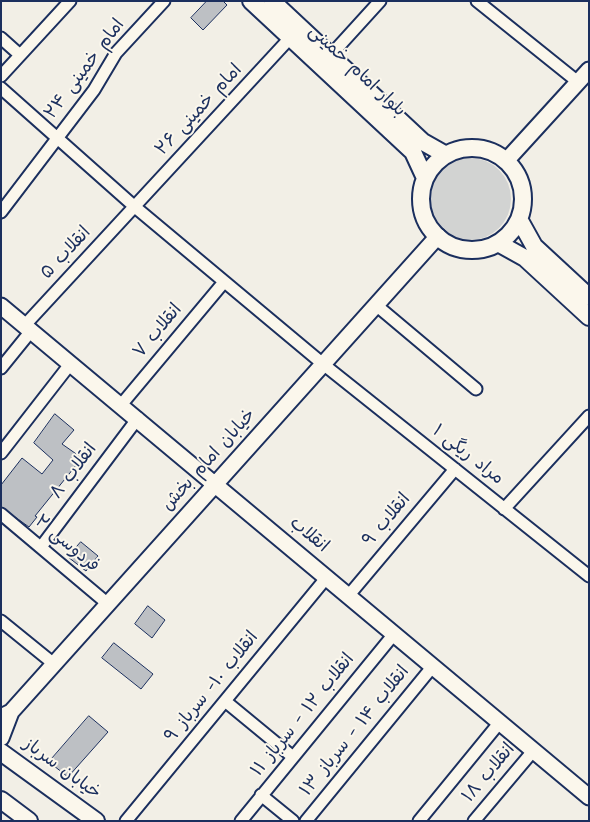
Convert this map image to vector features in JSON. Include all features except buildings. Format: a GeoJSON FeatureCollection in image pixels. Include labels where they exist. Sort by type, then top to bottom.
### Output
{"type":"FeatureCollection","features":[{"type":"Feature","properties":{"kind":"main road","name":"بلوار امام خمینی"},"geometry":{"type":"LineString","coordinates":[[251,1],[412,152],[425,178]]}},
{"type":"Feature","properties":{"kind":"main road","name":"بلوار امام خمینی"},"geometry":{"type":"LineString","coordinates":[[272,1],[423,142],[446,155]]}},
{"type":"Feature","properties":{"kind":"main road"},"geometry":{"type":"LineString","coordinates":[[477,148],[493,152],[506,161],[516,173],[522,188],[523,204],[519,219],[510,233],[498,243],[483,248],[467,249],[451,245],[438,236],[428,224],[422,209],[421,193],[425,178],[434,164],[446,155],[461,149],[477,148]]}},
{"type":"Feature","properties":{"kind":"main road"},"geometry":{"type":"LineString","coordinates":[[519,219],[534,246],[589,297]]}},
{"type":"Feature","properties":{"kind":"main road"},"geometry":{"type":"LineString","coordinates":[[498,243],[525,258],[589,317]]}},
{"type":"Feature","properties":{"kind":"main road","name":"خیابان سرباز"},"geometry":{"type":"LineString","coordinates":[[1,752],[96,821]]}},
{"type":"Feature","properties":{"kind":"main road"},"geometry":{"type":"LineString","coordinates":[[1,800],[30,821]]}},
{"type":"Feature","properties":{"kind":"street"},"geometry":{"type":"LineString","coordinates":[[1,76],[70,1]]}},
{"type":"Feature","properties":{"kind":"street","name":"امام خمینی ۲۴"},"geometry":{"type":"LineString","coordinates":[[1,212],[94,90],[116,53],[164,1]]}},
{"type":"Feature","properties":{"kind":"street"},"geometry":{"type":"LineString","coordinates":[[330,56],[380,1]]}},
{"type":"Feature","properties":{"kind":"street"},"geometry":{"type":"LineString","coordinates":[[477,1],[578,82]]}},
{"type":"Feature","properties":{"kind":"street"},"geometry":{"type":"LineString","coordinates":[[1,38],[20,55]]}},
{"type":"Feature","properties":{"kind":"street","name":"امام خمینی ۲۶"},"geometry":{"type":"LineString","coordinates":[[134,207],[290,38]]}},
{"type":"Feature","properties":{"kind":"street"},"geometry":{"type":"LineString","coordinates":[[506,161],[589,70]]}},
{"type":"Feature","properties":{"kind":"street","name":"مراد ریگی ۱"},"geometry":{"type":"LineString","coordinates":[[1,88],[134,207],[224,282],[323,364],[589,576]]}},
{"type":"Feature","properties":{"kind":"street","name":"انقلاب ۵"},"geometry":{"type":"LineString","coordinates":[[1,368],[28,328],[134,207]]}},
{"type":"Feature","properties":{"kind":"street","name":"خیابان امام بخش"},"geometry":{"type":"LineString","coordinates":[[6,715],[438,236]]}},
{"type":"Feature","properties":{"kind":"street","name":"انقلاب ۷"},"geometry":{"type":"LineString","coordinates":[[121,405],[224,282]]}},
{"type":"Feature","properties":{"kind":"street"},"geometry":{"type":"LineString","coordinates":[[376,305],[476,389]]}},
{"type":"Feature","properties":{"kind":"street","name":"انقلاب"},"geometry":{"type":"LineString","coordinates":[[1,306],[216,483],[589,797]]}},
{"type":"Feature","properties":{"kind":"street"},"geometry":{"type":"LineString","coordinates":[[1,453],[71,363]]}},
{"type":"Feature","properties":{"kind":"street"},"geometry":{"type":"LineString","coordinates":[[504,508],[589,416]]}},
{"type":"Feature","properties":{"kind":"street","name":"انقلاب ۸"},"geometry":{"type":"LineString","coordinates":[[41,547],[138,418]]}},
{"type":"Feature","properties":{"kind":"street","name":"انقلاب ۹"},"geometry":{"type":"LineString","coordinates":[[349,595],[454,469]]}},
{"type":"Feature","properties":{"kind":"street","name":"فردوسی ۲"},"geometry":{"type":"LineString","coordinates":[[1,514],[108,604]]}},
{"type":"Feature","properties":{"kind":"street","name":"انقلاب ۱۰- سرباز ۹"},"geometry":{"type":"LineString","coordinates":[[126,821],[327,577]]}},
{"type":"Feature","properties":{"kind":"street"},"geometry":{"type":"LineString","coordinates":[[1,621],[54,664]]}},
{"type":"Feature","properties":{"kind":"street","name":"انقلاب ۱۲ - سرباز ۱۱"},"geometry":{"type":"LineString","coordinates":[[240,821],[394,634]]}},
{"type":"Feature","properties":{"kind":"street","name":"انقلاب ۱۴ - سرباز ۱۳"},"geometry":{"type":"LineString","coordinates":[[306,821],[433,666]]}},
{"type":"Feature","properties":{"kind":"street"},"geometry":{"type":"LineString","coordinates":[[225,701],[293,757]]}},
{"type":"Feature","properties":{"kind":"street"},"geometry":{"type":"LineString","coordinates":[[1,738],[6,715]]}},
{"type":"Feature","properties":{"kind":"street"},"geometry":{"type":"LineString","coordinates":[[419,821],[500,722]]}},
{"type":"Feature","properties":{"kind":"street","name":"انقلاب ۱۸"},"geometry":{"type":"LineString","coordinates":[[474,821],[533,750]]}},
{"type":"Feature","properties":{"kind":"street"},"geometry":{"type":"LineString","coordinates":[[261,795],[293,821]]}},
{"type":"Feature","properties":{"kind":"shaded area"},"geometry":{"type":"Polygon","coordinates":[[[470,158],[486,161],[499,170],[508,183],[511,199],[508,215],[499,228],[486,237],[470,240],[454,237],[441,228],[432,215],[429,199],[432,183],[441,170],[454,161],[470,158]]]}}]}
